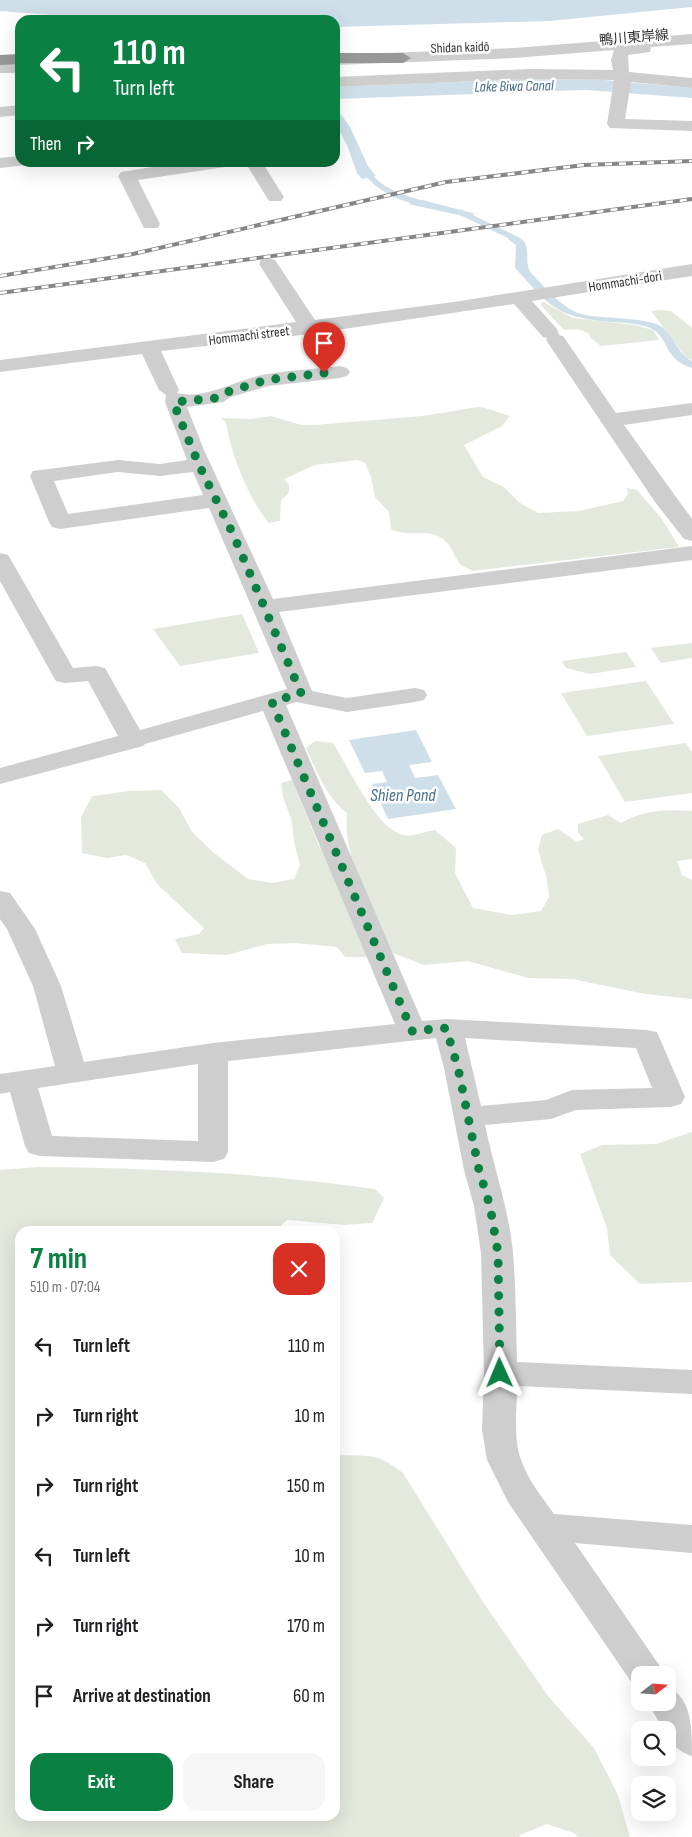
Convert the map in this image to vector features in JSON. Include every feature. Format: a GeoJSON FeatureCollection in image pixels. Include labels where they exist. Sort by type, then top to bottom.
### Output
{"type":"FeatureCollection","features":[{"type":"Feature","properties":{"kind":"highway"},"geometry":{"type":"LineString","coordinates":[[340,51],[402,54]]}},
{"type":"Feature","properties":{"kind":"highway"},"geometry":{"type":"LineString","coordinates":[[340,59],[402,54]]}},
{"type":"Feature","properties":{"kind":"highway"},"geometry":{"type":"LineString","coordinates":[[0,60],[15,60]]}},
{"type":"Feature","properties":{"kind":"street","name":"鴨川東岸線"},"geometry":{"type":"LineString","coordinates":[[578,45],[692,31]]}},
{"type":"Feature","properties":{"kind":"street","name":"鴨川東岸線"},"geometry":{"type":"LineString","coordinates":[[578,45],[692,38]]}},
{"type":"Feature","properties":{"kind":"street","name":"Shidan kaidō"},"geometry":{"type":"LineString","coordinates":[[402,54],[578,45]]}},
{"type":"Feature","properties":{"kind":"street"},"geometry":{"type":"LineString","coordinates":[[578,45],[602,74],[622,85],[692,83]]}},
{"type":"Feature","properties":{"kind":"street"},"geometry":{"type":"LineString","coordinates":[[692,45],[621,51],[619,60],[622,85],[616,124],[692,126]]}},
{"type":"Feature","properties":{"kind":"street"},"geometry":{"type":"LineString","coordinates":[[0,54],[15,53]]}},
{"type":"Feature","properties":{"kind":"street"},"geometry":{"type":"LineString","coordinates":[[0,68],[15,68]]}},
{"type":"Feature","properties":{"kind":"street"},"geometry":{"type":"LineString","coordinates":[[340,82],[530,74],[602,74]]}},
{"type":"Feature","properties":{"kind":"street"},"geometry":{"type":"LineString","coordinates":[[0,112],[15,110]]}},
{"type":"Feature","properties":{"kind":"street"},"geometry":{"type":"LineString","coordinates":[[0,163],[15,162]]}},
{"type":"Feature","properties":{"kind":"street"},"geometry":{"type":"LineString","coordinates":[[151,224],[127,176],[190,167]]}},
{"type":"Feature","properties":{"kind":"street"},"geometry":{"type":"LineString","coordinates":[[256,167],[275,196]]}},
{"type":"Feature","properties":{"kind":"street"},"geometry":{"type":"LineString","coordinates":[[268,264],[310,328]]}},
{"type":"Feature","properties":{"kind":"street","name":"Hommachi-dori"},"geometry":{"type":"LineString","coordinates":[[557,292],[692,270]]}},
{"type":"Feature","properties":{"kind":"street","name":"Hommachi street"},"geometry":{"type":"LineString","coordinates":[[0,366],[310,328],[557,292]]}},
{"type":"Feature","properties":{"kind":"street"},"geometry":{"type":"LineString","coordinates":[[527,297],[663,497],[692,534]]}},
{"type":"Feature","properties":{"kind":"street"},"geometry":{"type":"LineString","coordinates":[[149,348],[173,397],[177,412],[199,465],[265,606],[301,693],[298,695]]}},
{"type":"Feature","properties":{"kind":"street"},"geometry":{"type":"LineString","coordinates":[[173,397],[216,398],[224,393],[266,380],[340,372]]}},
{"type":"Feature","properties":{"kind":"street"},"geometry":{"type":"LineString","coordinates":[[210,376],[224,393]]}},
{"type":"Feature","properties":{"kind":"street"},"geometry":{"type":"LineString","coordinates":[[612,420],[692,409]]}},
{"type":"Feature","properties":{"kind":"street"},"geometry":{"type":"LineString","coordinates":[[199,465],[160,470],[118,466],[41,476],[60,522],[216,500]]}},
{"type":"Feature","properties":{"kind":"street"},"geometry":{"type":"LineString","coordinates":[[265,606],[692,553]]}},
{"type":"Feature","properties":{"kind":"street"},"geometry":{"type":"LineString","coordinates":[[0,560],[65,676],[96,673],[134,741]]}},
{"type":"Feature","properties":{"kind":"street"},"geometry":{"type":"LineString","coordinates":[[0,776],[298,695],[348,705],[415,695]]}},
{"type":"Feature","properties":{"kind":"street"},"geometry":{"type":"LineString","coordinates":[[272,702],[412,1031]]}},
{"type":"Feature","properties":{"kind":"street"},"geometry":{"type":"LineString","coordinates":[[0,899],[21,929],[47,986],[72,1072]]}},
{"type":"Feature","properties":{"kind":"street"},"geometry":{"type":"LineString","coordinates":[[446,1028],[458,1068],[479,1170],[490,1206],[498,1253],[499,1430],[504,1460],[520,1494],[641,1666]]}},
{"type":"Feature","properties":{"kind":"street"},"geometry":{"type":"LineString","coordinates":[[213,1052],[213,1152],[40,1146],[10,1082],[213,1052],[446,1028],[647,1039],[670,1097],[572,1100],[551,1109],[469,1117]]}},
{"type":"Feature","properties":{"kind":"street"},"geometry":{"type":"LineString","coordinates":[[500,1373],[692,1382]]}},
{"type":"Feature","properties":{"kind":"street"},"geometry":{"type":"LineString","coordinates":[[543,1528],[692,1539]]}},
{"type":"Feature","properties":{"kind":"street"},"geometry":{"type":"LineString","coordinates":[[672,1711],[692,1740]]}},
{"type":"Feature","properties":{"kind":"shaded area"},"geometry":{"type":"Polygon","coordinates":[[[543,302],[573,318],[635,325],[653,330],[659,340],[601,346],[588,333],[578,329],[564,330],[540,304],[543,302]]]}},
{"type":"Feature","properties":{"kind":"shaded area"},"geometry":{"type":"Polygon","coordinates":[[[651,311],[671,311],[692,328],[692,360],[686,357],[651,311]]]}},
{"type":"Feature","properties":{"kind":"shaded area"},"geometry":{"type":"Polygon","coordinates":[[[478,407],[510,416],[502,426],[464,445],[483,477],[504,487],[520,503],[538,513],[579,511],[623,501],[628,494],[627,488],[637,490],[662,519],[679,547],[472,571],[461,565],[448,544],[440,537],[428,533],[403,533],[391,529],[389,512],[375,497],[371,477],[365,463],[358,460],[315,465],[284,479],[289,485],[289,492],[281,501],[280,521],[269,523],[254,502],[248,489],[236,461],[226,422],[221,418],[252,419],[271,416],[301,425],[315,425],[422,416],[478,407]]]}},
{"type":"Feature","properties":{"kind":"shaded area"},"geometry":{"type":"Polygon","coordinates":[[[242,614],[259,653],[180,666],[153,629],[242,614]]]}},
{"type":"Feature","properties":{"kind":"shaded area"},"geometry":{"type":"Polygon","coordinates":[[[692,643],[692,658],[661,663],[651,648],[692,643]]]}},
{"type":"Feature","properties":{"kind":"shaded area"},"geometry":{"type":"Polygon","coordinates":[[[626,652],[636,667],[590,674],[566,668],[562,661],[626,652]]]}},
{"type":"Feature","properties":{"kind":"shaded area"},"geometry":{"type":"Polygon","coordinates":[[[646,681],[674,724],[587,736],[561,693],[646,681]]]}},
{"type":"Feature","properties":{"kind":"shaded area"},"geometry":{"type":"Polygon","coordinates":[[[315,741],[333,743],[364,796],[384,822],[394,831],[404,835],[415,835],[435,830],[456,848],[455,873],[473,908],[512,915],[541,911],[549,897],[547,879],[538,850],[542,835],[558,829],[577,842],[584,839],[578,833],[578,824],[608,815],[621,823],[638,815],[655,811],[692,811],[692,859],[677,861],[682,875],[692,880],[692,999],[645,994],[572,979],[528,978],[468,961],[424,965],[393,953],[361,885],[355,867],[347,831],[347,813],[328,792],[306,748],[315,741]]]}},
{"type":"Feature","properties":{"kind":"shaded area"},"geometry":{"type":"Polygon","coordinates":[[[686,743],[692,752],[692,793],[625,802],[598,756],[686,743]]]}},
{"type":"Feature","properties":{"kind":"shaded area"},"geometry":{"type":"Polygon","coordinates":[[[292,780],[319,846],[335,874],[368,957],[345,957],[337,947],[296,943],[267,944],[227,955],[182,953],[175,939],[199,934],[204,928],[157,884],[145,863],[126,855],[107,858],[82,853],[81,817],[92,796],[130,791],[161,790],[179,808],[192,832],[214,853],[248,879],[272,883],[294,879],[300,865],[294,842],[292,821],[283,797],[281,783],[292,780]]]}},
{"type":"Feature","properties":{"kind":"shaded area"},"geometry":{"type":"Polygon","coordinates":[[[692,1132],[692,1282],[640,1284],[610,1255],[607,1228],[580,1154],[602,1145],[656,1144],[692,1132]]]}},
{"type":"Feature","properties":{"kind":"shaded area"},"geometry":{"type":"Polygon","coordinates":[[[38,1167],[165,1170],[249,1175],[375,1189],[384,1198],[372,1223],[344,1225],[287,1220],[280,1226],[15,1226],[15,1821],[340,1821],[340,1455],[356,1455],[371,1456],[386,1461],[403,1473],[483,1602],[548,1696],[594,1748],[618,1795],[630,1837],[578,1837],[574,1833],[547,1824],[519,1837],[0,1837],[0,1170],[38,1167]]]}},
{"type":"Feature","properties":{"kind":"water"},"geometry":{"type":"Polygon","coordinates":[[[0,0],[692,0],[692,7],[550,21],[340,27],[340,15],[51,15],[0,11],[0,0]]]}},
{"type":"Feature","properties":{"kind":"water","name":"Lake Biwa Canal"},"geometry":{"type":"Polygon","coordinates":[[[525,79],[604,80],[692,88],[692,98],[586,90],[340,99],[340,87],[525,79]]]}},
{"type":"Feature","properties":{"kind":"water"},"geometry":{"type":"Polygon","coordinates":[[[340,113],[350,127],[368,166],[376,176],[362,179],[357,173],[347,145],[340,132],[340,113]]]}},
{"type":"Feature","properties":{"kind":"water"},"geometry":{"type":"Polygon","coordinates":[[[422,200],[476,214],[463,216],[408,204],[422,200]]]}},
{"type":"Feature","properties":{"kind":"water"},"geometry":{"type":"Polygon","coordinates":[[[516,236],[525,243],[531,273],[565,306],[578,313],[587,315],[645,321],[662,327],[683,354],[692,361],[692,368],[676,360],[662,338],[652,329],[637,324],[577,317],[556,308],[546,301],[515,268],[516,245],[508,239],[516,236]]]}},
{"type":"Feature","properties":{"kind":"water","name":"Shien Pond"},"geometry":{"type":"Polygon","coordinates":[[[416,730],[432,762],[409,765],[415,778],[438,775],[456,809],[388,819],[372,784],[387,782],[382,771],[365,773],[349,740],[416,730]]]}},
{"type":"Feature","properties":{"kind":"waterway"},"geometry":{"type":"LineString","coordinates":[[363,168],[369,176],[390,192],[425,204]]}},
{"type":"Feature","properties":{"kind":"waterway"},"geometry":{"type":"LineString","coordinates":[[460,212],[512,237],[521,244]]}},
{"type":"Feature","properties":{"kind":"railway"},"geometry":{"type":"LineString","coordinates":[[0,276],[133,254],[446,182],[584,165],[692,161]]}},
{"type":"Feature","properties":{"kind":"railway"},"geometry":{"type":"LineString","coordinates":[[0,293],[692,199]]}},
{"type":"Feature","properties":{"kind":"route"},"geometry":{"type":"LineString","coordinates":[[324,373],[266,380],[224,393],[216,398],[175,402],[177,412],[199,465],[233,534],[301,693],[272,702],[412,1031],[446,1028],[458,1068],[479,1170],[490,1206],[498,1253],[500,1373]]}}]}
